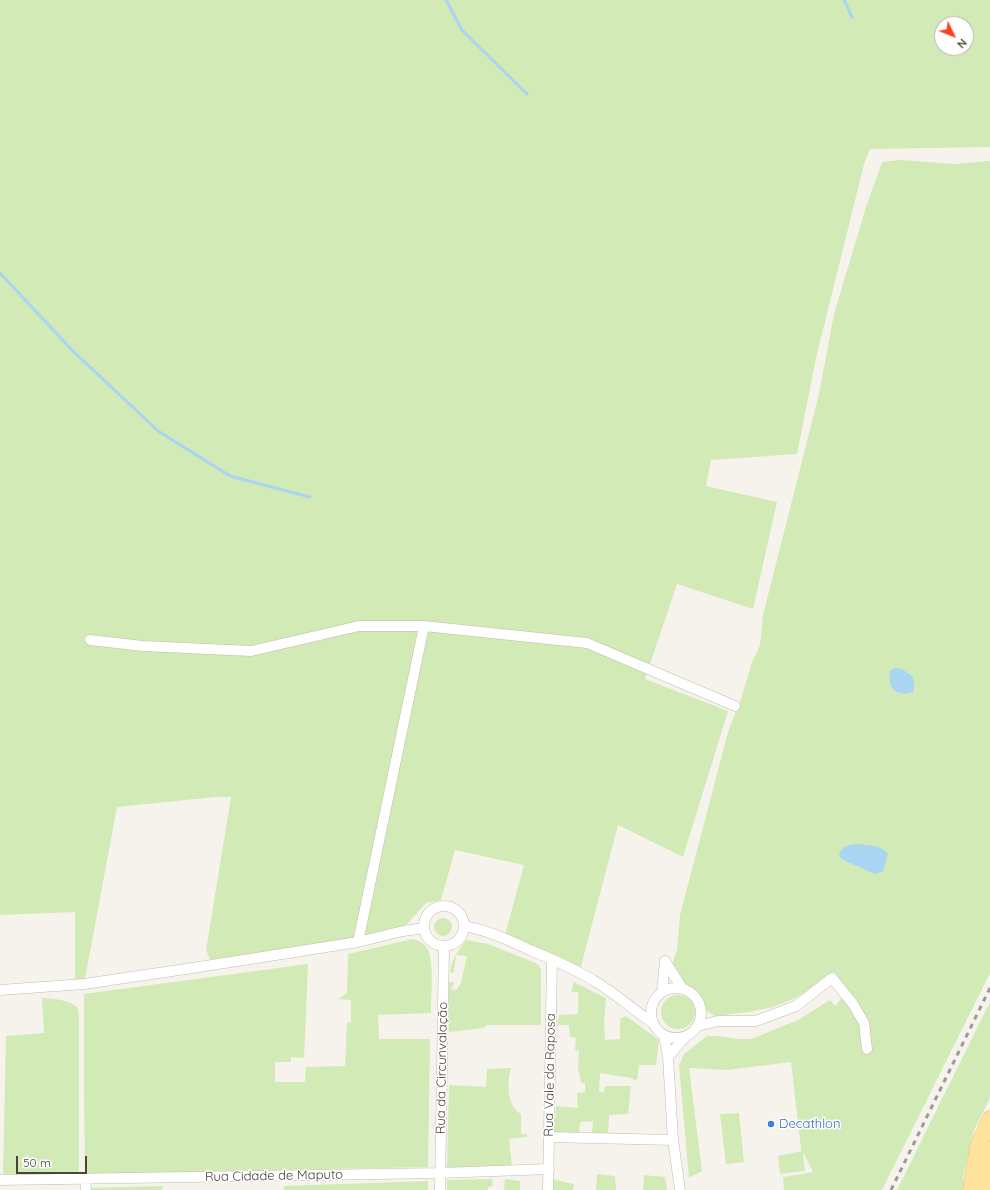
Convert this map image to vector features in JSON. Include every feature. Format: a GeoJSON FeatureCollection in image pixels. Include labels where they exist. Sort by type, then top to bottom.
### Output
{"type":"FeatureCollection","features":[{"type":"Feature","properties":{"kind":"main road"},"geometry":{"type":"LineString","coordinates":[[970,1190],[978,1147],[990,1119]]}},
{"type":"Feature","properties":{"kind":"main road"},"geometry":{"type":"LineString","coordinates":[[982,1190],[990,1150]]}},
{"type":"Feature","properties":{"kind":"street"},"geometry":{"type":"LineString","coordinates":[[90,640],[144,646],[251,651],[359,626],[424,626],[587,643],[735,706]]}},
{"type":"Feature","properties":{"kind":"street"},"geometry":{"type":"LineString","coordinates":[[358,942],[424,626]]}},
{"type":"Feature","properties":{"kind":"street"},"geometry":{"type":"LineString","coordinates":[[443,906],[449,907],[460,914],[464,926],[460,938],[456,942],[444,946],[433,943],[429,939],[424,928],[427,916],[431,911],[443,906]]}},
{"type":"Feature","properties":{"kind":"street"},"geometry":{"type":"LineString","coordinates":[[464,926],[510,941],[552,959],[596,982],[653,1023]]}},
{"type":"Feature","properties":{"kind":"street"},"geometry":{"type":"LineString","coordinates":[[0,990],[84,984],[358,942],[403,931],[424,928]]}},
{"type":"Feature","properties":{"kind":"street","name":"Rua da Circunvalação"},"geometry":{"type":"LineString","coordinates":[[440,1190],[444,946]]}},
{"type":"Feature","properties":{"kind":"street","name":"Rua Vale da Raposa"},"geometry":{"type":"LineString","coordinates":[[548,1190],[552,959]]}},
{"type":"Feature","properties":{"kind":"street"},"geometry":{"type":"LineString","coordinates":[[662,992],[665,961],[682,988]]}},
{"type":"Feature","properties":{"kind":"street"},"geometry":{"type":"LineString","coordinates":[[698,1026],[718,1021],[756,1021],[796,1006],[832,978],[853,1004],[864,1024],[866,1049]]}},
{"type":"Feature","properties":{"kind":"street"},"geometry":{"type":"LineString","coordinates":[[686,1036],[671,1038],[658,1030],[653,1023],[651,1015],[652,1007],[657,996],[668,989],[682,988],[689,991],[718,1021]]}},
{"type":"Feature","properties":{"kind":"street"},"geometry":{"type":"LineString","coordinates":[[668,1056],[686,1036],[698,1026],[701,1011],[700,1004]]}},
{"type":"Feature","properties":{"kind":"street"},"geometry":{"type":"LineString","coordinates":[[636,1012],[652,1007]]}},
{"type":"Feature","properties":{"kind":"street"},"geometry":{"type":"LineString","coordinates":[[664,1035],[668,1056],[673,1140],[680,1190]]}},
{"type":"Feature","properties":{"kind":"street"},"geometry":{"type":"LineString","coordinates":[[549,1137],[673,1140]]}},
{"type":"Feature","properties":{"kind":"street","name":"Rua Cidade de Maputo"},"geometry":{"type":"LineString","coordinates":[[0,1180],[549,1170]]}},
{"type":"Feature","properties":{"kind":"street"},"geometry":{"type":"LineString","coordinates":[[86,1178],[86,1190]]}},
{"type":"Feature","properties":{"kind":"green space"},"geometry":{"type":"Polygon","coordinates":[[[0,0],[990,0],[990,147],[870,149],[864,164],[816,358],[797,454],[711,460],[706,486],[777,502],[753,609],[677,584],[645,679],[728,711],[683,857],[618,825],[580,970],[505,935],[524,865],[455,850],[441,900],[426,903],[405,926],[340,942],[221,961],[210,959],[206,950],[231,797],[215,797],[117,807],[84,984],[75,984],[75,912],[0,915],[0,0]]]}},
{"type":"Feature","properties":{"kind":"green space"},"geometry":{"type":"Polygon","coordinates":[[[900,160],[954,164],[990,161],[990,973],[882,1190],[784,1190],[783,1177],[813,1172],[803,1152],[805,1171],[780,1174],[778,1156],[802,1151],[791,1062],[727,1070],[689,1068],[702,1171],[689,1178],[679,1066],[684,1054],[707,1036],[751,1039],[798,1020],[830,1000],[835,1006],[845,994],[832,978],[793,999],[773,1007],[749,1012],[715,1016],[700,1004],[697,994],[673,977],[671,968],[677,950],[680,915],[728,732],[742,696],[752,662],[760,645],[763,615],[819,394],[834,314],[866,207],[882,162],[900,160]]]}},
{"type":"Feature","properties":{"kind":"green space"},"geometry":{"type":"Polygon","coordinates":[[[443,918],[449,921],[452,927],[449,933],[443,936],[437,933],[434,927],[437,921],[443,918]]]}},
{"type":"Feature","properties":{"kind":"green space"},"geometry":{"type":"Polygon","coordinates":[[[413,939],[424,944],[430,955],[432,971],[431,1013],[378,1015],[379,1039],[430,1039],[428,1167],[85,1174],[84,994],[308,964],[304,1058],[291,1057],[291,1062],[275,1062],[275,1082],[305,1082],[306,1067],[345,1066],[347,1023],[351,1022],[351,1000],[338,999],[347,993],[348,954],[413,939]]]}},
{"type":"Feature","properties":{"kind":"green space"},"geometry":{"type":"Polygon","coordinates":[[[466,940],[488,944],[538,964],[541,970],[541,1025],[487,1025],[483,1028],[449,1032],[449,982],[454,983],[451,989],[456,990],[461,983],[467,956],[456,955],[454,972],[450,973],[455,955],[466,940]]]}},
{"type":"Feature","properties":{"kind":"green space"},"geometry":{"type":"Polygon","coordinates":[[[574,982],[606,998],[604,1021],[605,1040],[620,1039],[620,1019],[626,1016],[659,1040],[656,1065],[639,1065],[637,1081],[631,1078],[600,1073],[599,1092],[604,1092],[605,1086],[631,1086],[628,1114],[609,1115],[608,1134],[592,1134],[593,1121],[580,1122],[579,1134],[554,1133],[556,1106],[578,1108],[577,1093],[585,1092],[585,1083],[581,1083],[578,1068],[579,1051],[575,1050],[576,1038],[570,1037],[569,1025],[557,1025],[559,1015],[578,1014],[578,992],[571,992],[574,982]]]}},
{"type":"Feature","properties":{"kind":"green space"},"geometry":{"type":"Polygon","coordinates":[[[678,995],[690,1000],[695,1012],[690,1024],[678,1029],[666,1024],[661,1012],[666,1000],[678,995]]]}},
{"type":"Feature","properties":{"kind":"green space"},"geometry":{"type":"Polygon","coordinates":[[[42,998],[69,1002],[77,1007],[79,1016],[79,1172],[3,1174],[6,1036],[44,1033],[42,998]]]}},
{"type":"Feature","properties":{"kind":"green space"},"geometry":{"type":"Polygon","coordinates":[[[990,1002],[990,1098],[974,1130],[963,1178],[964,1190],[897,1190],[990,1002]]]}},
{"type":"Feature","properties":{"kind":"green space"},"geometry":{"type":"Polygon","coordinates":[[[511,1068],[508,1087],[510,1100],[516,1110],[521,1114],[521,1134],[527,1134],[527,1137],[509,1139],[512,1167],[447,1167],[449,1085],[486,1087],[487,1069],[511,1068]]]}},
{"type":"Feature","properties":{"kind":"green space"},"geometry":{"type":"Polygon","coordinates":[[[739,1113],[744,1162],[726,1164],[720,1114],[739,1113]]]}},
{"type":"Feature","properties":{"kind":"green space"},"geometry":{"type":"Polygon","coordinates":[[[597,1174],[615,1176],[616,1190],[596,1190],[597,1174]]]}},
{"type":"Feature","properties":{"kind":"green space"},"geometry":{"type":"Polygon","coordinates":[[[643,1175],[665,1177],[667,1190],[643,1190],[643,1175]]]}},
{"type":"Feature","properties":{"kind":"green space"},"geometry":{"type":"Polygon","coordinates":[[[492,1179],[493,1186],[488,1187],[488,1190],[447,1190],[447,1180],[492,1179]]]}},
{"type":"Feature","properties":{"kind":"green space"},"geometry":{"type":"Polygon","coordinates":[[[505,1179],[520,1181],[520,1190],[504,1190],[505,1179]]]}},
{"type":"Feature","properties":{"kind":"green space"},"geometry":{"type":"Polygon","coordinates":[[[552,1179],[574,1184],[573,1190],[553,1190],[552,1179]]]}},
{"type":"Feature","properties":{"kind":"green space"},"geometry":{"type":"Polygon","coordinates":[[[428,1181],[428,1190],[284,1190],[284,1186],[428,1181]]]}},
{"type":"Feature","properties":{"kind":"green space"},"geometry":{"type":"Polygon","coordinates":[[[163,1186],[162,1190],[89,1190],[89,1188],[163,1186]]]}},
{"type":"Feature","properties":{"kind":"water"},"geometry":{"type":"Polygon","coordinates":[[[896,668],[902,669],[913,677],[914,691],[903,693],[894,690],[891,686],[890,676],[891,670],[896,668]]]}},
{"type":"Feature","properties":{"kind":"water"},"geometry":{"type":"Polygon","coordinates":[[[856,844],[874,846],[882,849],[888,854],[883,871],[875,874],[841,859],[839,854],[842,849],[848,845],[856,844]]]}},
{"type":"Feature","properties":{"kind":"waterway"},"geometry":{"type":"LineString","coordinates":[[446,0],[462,30],[527,94]]}},
{"type":"Feature","properties":{"kind":"waterway"},"geometry":{"type":"LineString","coordinates":[[844,0],[852,17]]}},
{"type":"Feature","properties":{"kind":"waterway"},"geometry":{"type":"LineString","coordinates":[[0,273],[72,350],[158,431],[230,476],[310,497]]}},
{"type":"Feature","properties":{"kind":"railway"},"geometry":{"type":"LineString","coordinates":[[891,1190],[990,988]]}},
{"type":"Feature","properties":{"kind":"place","name":"Decathlon"},"geometry":{"type":"Point","coordinates":[771,1124]}}]}
